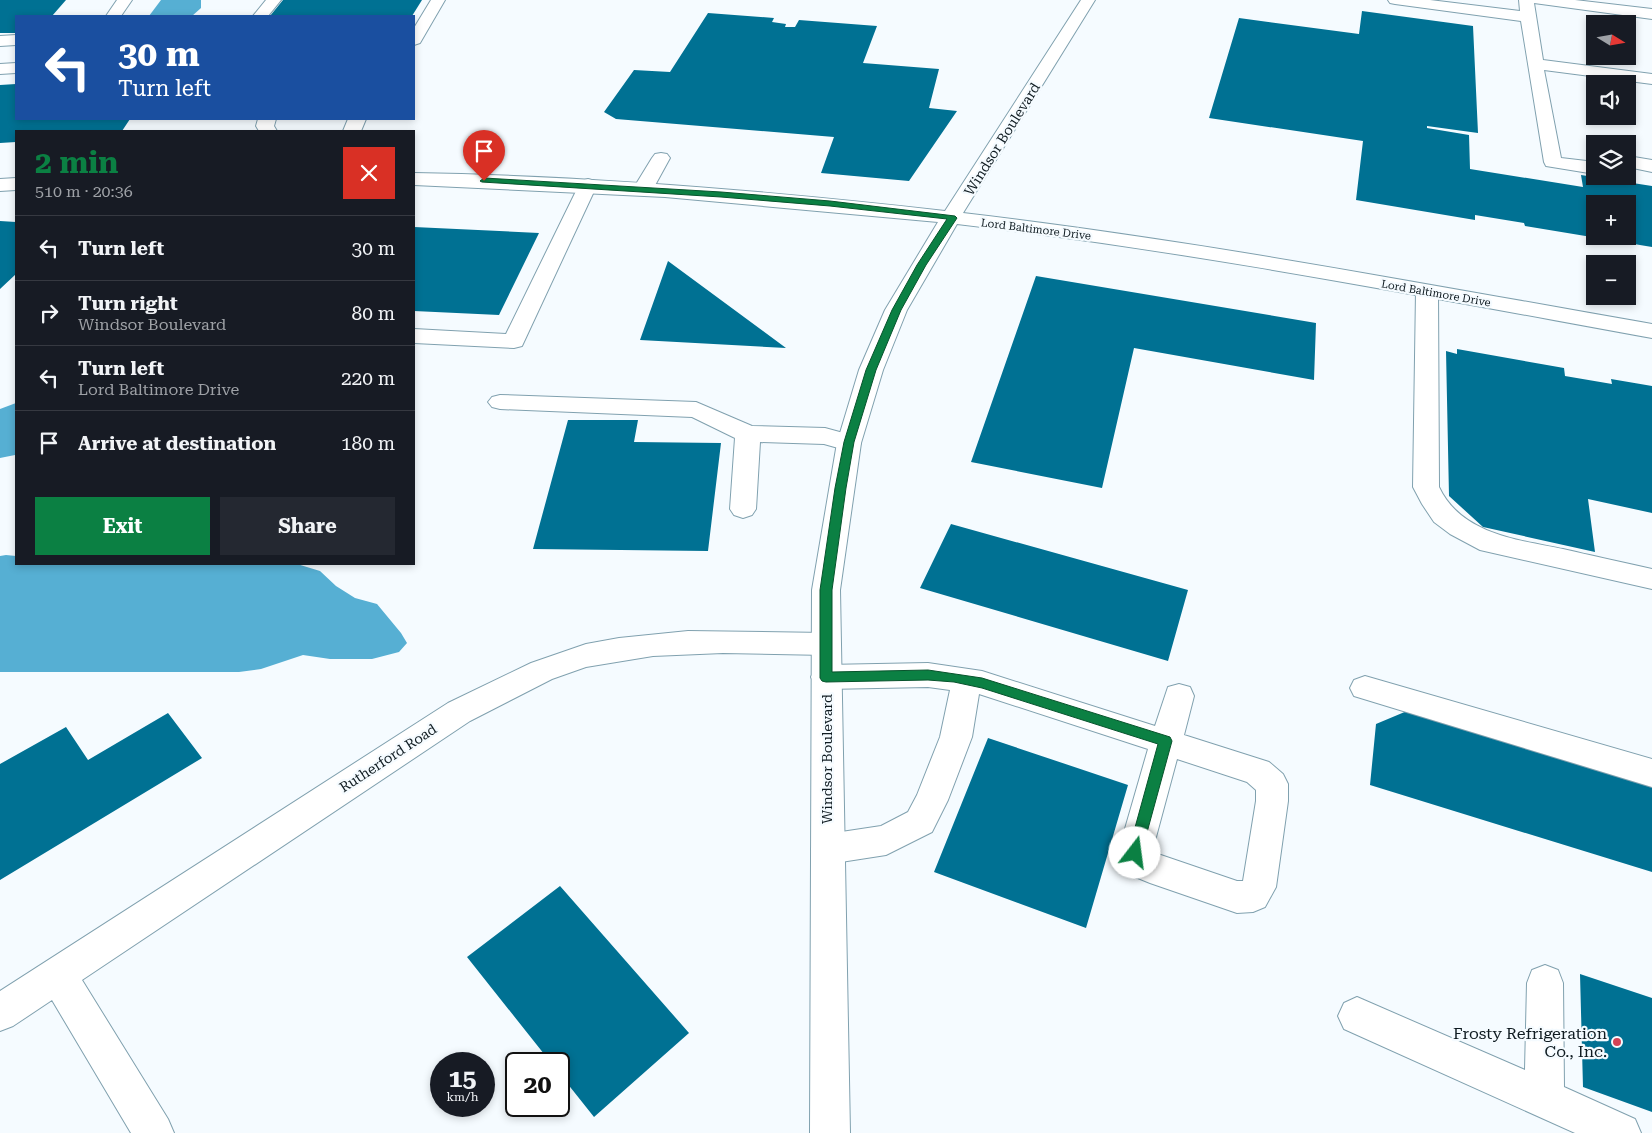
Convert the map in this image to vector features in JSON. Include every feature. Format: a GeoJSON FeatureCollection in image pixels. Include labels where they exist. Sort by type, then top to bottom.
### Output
{"type":"FeatureCollection","features":[{"type":"Feature","properties":{"kind":"main road"},"geometry":{"type":"LineString","coordinates":[[114,15],[125,0]]}},
{"type":"Feature","properties":{"kind":"main road"},"geometry":{"type":"LineString","coordinates":[[261,15],[274,0]]}},
{"type":"Feature","properties":{"kind":"main road"},"geometry":{"type":"LineString","coordinates":[[415,38],[438,0]]}},
{"type":"Feature","properties":{"kind":"main road","name":"Windsor Boulevard"},"geometry":{"type":"LineString","coordinates":[[830,1133],[826,590],[840,488],[849,442],[871,370],[896,310],[922,265],[1088,0]]}},
{"type":"Feature","properties":{"kind":"main road"},"geometry":{"type":"LineString","coordinates":[[1395,0],[1527,8],[1553,162],[1586,167]]}},
{"type":"Feature","properties":{"kind":"main road"},"geometry":{"type":"LineString","coordinates":[[1539,0],[1652,14]]}},
{"type":"Feature","properties":{"kind":"main road"},"geometry":{"type":"LineString","coordinates":[[0,41],[15,40]]}},
{"type":"Feature","properties":{"kind":"main road"},"geometry":{"type":"LineString","coordinates":[[1535,64],[1652,78]]}},
{"type":"Feature","properties":{"kind":"main road"},"geometry":{"type":"LineString","coordinates":[[0,69],[15,68]]}},
{"type":"Feature","properties":{"kind":"main road"},"geometry":{"type":"LineString","coordinates":[[1551,150],[1586,156]]}},
{"type":"Feature","properties":{"kind":"main road"},"geometry":{"type":"LineString","coordinates":[[643,189],[661,158]]}},
{"type":"Feature","properties":{"kind":"main road"},"geometry":{"type":"LineString","coordinates":[[1636,163],[1652,166]]}},
{"type":"Feature","properties":{"kind":"main road"},"geometry":{"type":"LineString","coordinates":[[1636,174],[1652,176]]}},
{"type":"Feature","properties":{"kind":"main road","name":"Lord Baltimore Drive"},"geometry":{"type":"LineString","coordinates":[[415,179],[588,185],[830,204],[952,218],[1157,245],[1652,331]]}},
{"type":"Feature","properties":{"kind":"main road"},"geometry":{"type":"LineString","coordinates":[[0,185],[15,184]]}},
{"type":"Feature","properties":{"kind":"main road"},"geometry":{"type":"LineString","coordinates":[[415,336],[514,341],[588,185]]}},
{"type":"Feature","properties":{"kind":"main road"},"geometry":{"type":"LineString","coordinates":[[1427,292],[1426,487],[1431,502],[1443,516],[1467,533],[1490,542],[1652,579]]}},
{"type":"Feature","properties":{"kind":"main road"},"geometry":{"type":"LineString","coordinates":[[500,402],[696,410],[748,434],[825,436],[849,442]]}},
{"type":"Feature","properties":{"kind":"main road"},"geometry":{"type":"LineString","coordinates":[[742,509],[748,434]]}},
{"type":"Feature","properties":{"kind":"main road","name":"Rutherford Road"},"geometry":{"type":"LineString","coordinates":[[0,1013],[458,712],[512,684],[556,665],[603,652],[655,645],[725,642],[826,644]]}},
{"type":"Feature","properties":{"kind":"main road"},"geometry":{"type":"LineString","coordinates":[[826,678],[928,675],[982,683],[1165,741],[1258,772],[1272,784],[1272,801],[1260,887],[1253,896],[1237,897],[1140,863],[1135,853],[1165,741],[1179,696]]}},
{"type":"Feature","properties":{"kind":"main road"},"geometry":{"type":"LineString","coordinates":[[828,849],[886,840],[920,822],[932,800],[956,737],[967,680]]}},
{"type":"Feature","properties":{"kind":"main road"},"geometry":{"type":"LineString","coordinates":[[1365,688],[1652,773]]}},
{"type":"Feature","properties":{"kind":"main road"},"geometry":{"type":"LineString","coordinates":[[58,975],[154,1133]]}},
{"type":"Feature","properties":{"kind":"main road"},"geometry":{"type":"LineString","coordinates":[[1544,1099],[1545,983]]}},
{"type":"Feature","properties":{"kind":"main road"},"geometry":{"type":"LineString","coordinates":[[1358,1016],[1620,1133]]}},
{"type":"Feature","properties":{"kind":"water"},"geometry":{"type":"Polygon","coordinates":[[[161,0],[201,0],[201,8],[193,15],[150,15],[161,0]]]}},
{"type":"Feature","properties":{"kind":"water"},"geometry":{"type":"Polygon","coordinates":[[[0,556],[15,556],[15,565],[300,565],[320,571],[336,586],[355,598],[377,604],[407,643],[399,652],[372,659],[330,659],[303,655],[261,669],[239,672],[0,672],[0,556]]]}},
{"type":"Feature","properties":{"kind":"building"},"geometry":{"type":"Polygon","coordinates":[[[0,0],[66,0],[53,15],[15,15],[15,33],[0,33],[0,0]]]}},
{"type":"Feature","properties":{"kind":"building"},"geometry":{"type":"Polygon","coordinates":[[[283,0],[422,0],[413,15],[271,15],[283,0]]]}},
{"type":"Feature","properties":{"kind":"building"},"geometry":{"type":"Polygon","coordinates":[[[1362,11],[1473,26],[1478,133],[1427,126],[1427,128],[1469,135],[1470,169],[1583,187],[1581,175],[1586,176],[1586,185],[1636,184],[1652,186],[1652,247],[1636,244],[1636,195],[1586,195],[1586,236],[1475,215],[1475,220],[1356,200],[1363,141],[1209,118],[1239,18],[1359,34],[1362,11]]]}},
{"type":"Feature","properties":{"kind":"building"},"geometry":{"type":"Polygon","coordinates":[[[708,13],[774,18],[772,22],[786,24],[785,27],[795,27],[799,20],[877,26],[863,63],[939,69],[929,108],[957,111],[909,181],[821,173],[834,137],[616,119],[604,112],[634,70],[670,72],[708,13]]]}},
{"type":"Feature","properties":{"kind":"building"},"geometry":{"type":"Polygon","coordinates":[[[15,84],[15,120],[129,120],[123,130],[15,130],[15,142],[0,143],[0,85],[15,84]]]}},
{"type":"Feature","properties":{"kind":"building"},"geometry":{"type":"Polygon","coordinates":[[[0,221],[15,222],[15,275],[0,289],[0,221]]]}},
{"type":"Feature","properties":{"kind":"building"},"geometry":{"type":"Polygon","coordinates":[[[415,227],[539,233],[499,315],[415,311],[415,227]]]}},
{"type":"Feature","properties":{"kind":"building"},"geometry":{"type":"Polygon","coordinates":[[[668,261],[786,348],[640,340],[668,261]]]}},
{"type":"Feature","properties":{"kind":"building"},"geometry":{"type":"Polygon","coordinates":[[[1036,276],[1316,323],[1314,380],[1134,348],[1102,488],[971,462],[1036,276]]]}},
{"type":"Feature","properties":{"kind":"building"},"geometry":{"type":"Polygon","coordinates":[[[1457,349],[1564,368],[1565,376],[1612,384],[1611,379],[1652,386],[1652,513],[1588,499],[1595,552],[1483,527],[1449,496],[1446,351],[1457,354],[1457,349]]]}},
{"type":"Feature","properties":{"kind":"building"},"geometry":{"type":"Polygon","coordinates":[[[568,420],[638,420],[634,442],[721,443],[708,551],[533,549],[568,420]]]}},
{"type":"Feature","properties":{"kind":"building"},"geometry":{"type":"Polygon","coordinates":[[[951,524],[1188,590],[1168,661],[920,588],[951,524]]]}},
{"type":"Feature","properties":{"kind":"building"},"geometry":{"type":"Polygon","coordinates":[[[1407,711],[1652,783],[1652,872],[1370,785],[1376,724],[1407,711]]]}},
{"type":"Feature","properties":{"kind":"building"},"geometry":{"type":"Polygon","coordinates":[[[168,713],[202,758],[0,880],[0,764],[66,727],[88,760],[168,713]]]}},
{"type":"Feature","properties":{"kind":"building"},"geometry":{"type":"Polygon","coordinates":[[[988,738],[1128,785],[1086,928],[934,872],[988,738]]]}},
{"type":"Feature","properties":{"kind":"building"},"geometry":{"type":"Polygon","coordinates":[[[560,886],[689,1033],[594,1117],[570,1087],[570,1052],[542,1052],[467,957],[560,886]]]}},
{"type":"Feature","properties":{"kind":"building","name":"Frosty Refrigeration Co., Inc."},"geometry":{"type":"Polygon","coordinates":[[[1580,974],[1652,998],[1652,1112],[1583,1087],[1580,974]]]}},
{"type":"Feature","properties":{"kind":"waterway"},"geometry":{"type":"LineString","coordinates":[[0,445],[9,423],[15,417]]}},
{"type":"Feature","properties":{"kind":"place","name":"Frosty Refrigeration Co., Inc."},"geometry":{"type":"Point","coordinates":[1617,1042]}},
{"type":"Feature","properties":{"kind":"route"},"geometry":{"type":"LineString","coordinates":[[484,181],[571,184],[721,195],[830,204],[952,218],[896,310],[871,370],[849,442],[840,488],[826,590],[826,678],[928,675],[982,683],[1165,741],[1135,853]]}}]}
